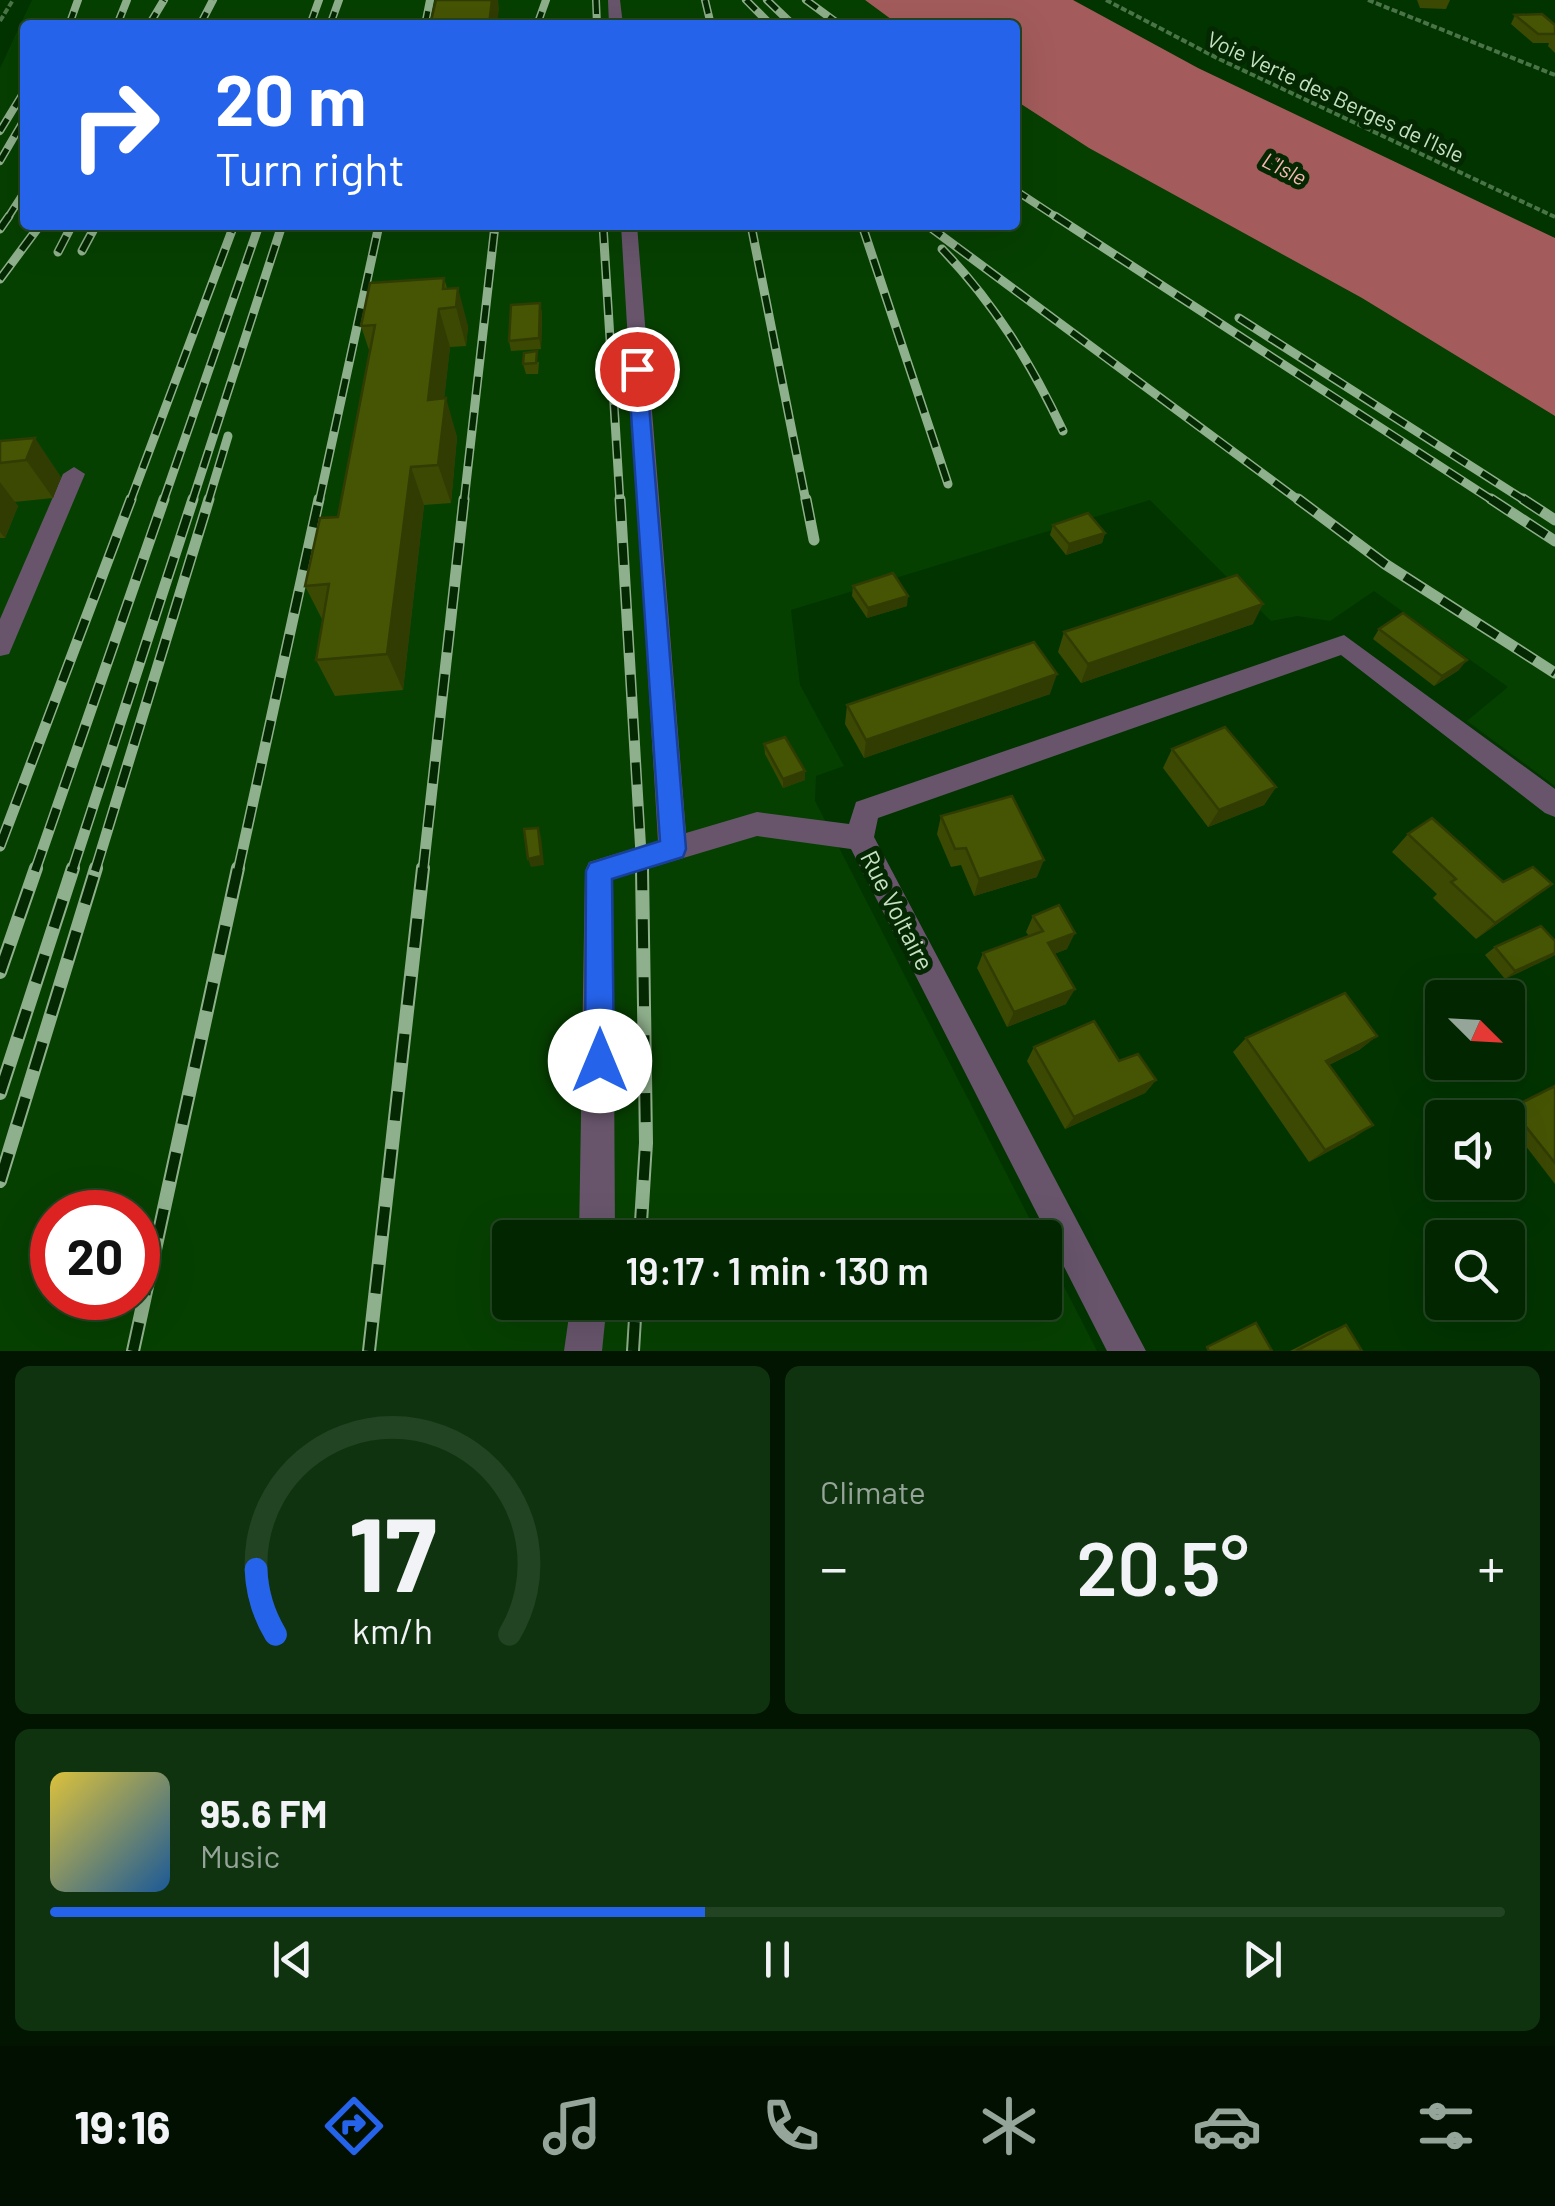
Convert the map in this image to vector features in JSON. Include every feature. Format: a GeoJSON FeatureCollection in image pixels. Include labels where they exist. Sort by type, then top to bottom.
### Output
{"type":"FeatureCollection","features":[{"type":"Feature","properties":{"kind":"street"},"geometry":{"type":"LineString","coordinates":[[629,230],[674,849]]}},
{"type":"Feature","properties":{"kind":"street"},"geometry":{"type":"LineString","coordinates":[[0,647],[74,474]]}},
{"type":"Feature","properties":{"kind":"street","name":"Rue Voltaire"},"geometry":{"type":"LineString","coordinates":[[1127,1351],[860,838],[866,810],[1344,644],[1555,805]]}},
{"type":"Feature","properties":{"kind":"street"},"geometry":{"type":"LineString","coordinates":[[597,1220],[599,871],[757,824],[860,838]]}},
{"type":"Feature","properties":{"kind":"street"},"geometry":{"type":"LineString","coordinates":[[583,1351],[587,1320]]}},
{"type":"Feature","properties":{"kind":"path"},"geometry":{"type":"LineString","coordinates":[[0,21],[13,0]]}},
{"type":"Feature","properties":{"kind":"path","name":"Voie Verte des Berges de l'Isle"},"geometry":{"type":"LineString","coordinates":[[1106,0],[1217,58],[1555,217]]}},
{"type":"Feature","properties":{"kind":"path"},"geometry":{"type":"LineString","coordinates":[[1368,0],[1555,75]]}},
{"type":"Feature","properties":{"kind":"shaded area"},"geometry":{"type":"Polygon","coordinates":[[[32,0],[865,0],[892,20],[23,20],[32,0]]]}},
{"type":"Feature","properties":{"kind":"shaded area"},"geometry":{"type":"Polygon","coordinates":[[[20,26],[20,230],[1020,230],[1020,103],[1089,148],[1362,298],[1555,416],[1555,786],[1467,721],[1508,687],[1374,591],[1330,621],[1297,616],[1271,621],[1150,500],[791,610],[800,685],[844,766],[816,776],[815,801],[1030,1220],[492,1220],[492,1320],[1062,1320],[1062,1282],[1097,1351],[0,1351],[0,68],[20,26]]]}},
{"type":"Feature","properties":{"kind":"water","name":"L'Isle"},"geometry":{"type":"Polygon","coordinates":[[[865,0],[1073,0],[1198,68],[1555,238],[1555,416],[1362,298],[1089,148],[1020,103],[1020,20],[892,20],[865,0]]]}},
{"type":"Feature","properties":{"kind":"building"},"geometry":{"type":"Polygon","coordinates":[[[436,0],[492,0],[490,20],[431,20],[436,0]]]}},
{"type":"Feature","properties":{"kind":"building"},"geometry":{"type":"Polygon","coordinates":[[[1542,14],[1555,25],[1555,34],[1538,34],[1515,15],[1542,14]]]}},
{"type":"Feature","properties":{"kind":"building"},"geometry":{"type":"Polygon","coordinates":[[[444,278],[443,289],[458,288],[456,307],[439,309],[428,400],[446,398],[438,465],[411,467],[387,654],[316,660],[329,584],[305,586],[320,518],[338,517],[375,325],[361,326],[370,283],[444,278]]]}},
{"type":"Feature","properties":{"kind":"building"},"geometry":{"type":"Polygon","coordinates":[[[540,303],[539,338],[509,341],[511,305],[540,303]]]}},
{"type":"Feature","properties":{"kind":"building"},"geometry":{"type":"Polygon","coordinates":[[[537,351],[536,363],[523,364],[524,353],[537,351]]]}},
{"type":"Feature","properties":{"kind":"building"},"geometry":{"type":"Polygon","coordinates":[[[35,438],[26,460],[0,463],[0,441],[35,438]]]}},
{"type":"Feature","properties":{"kind":"building"},"geometry":{"type":"Polygon","coordinates":[[[1088,513],[1105,533],[1069,544],[1053,525],[1088,513]]]}},
{"type":"Feature","properties":{"kind":"building"},"geometry":{"type":"Polygon","coordinates":[[[893,573],[908,596],[868,608],[853,586],[893,573]]]}},
{"type":"Feature","properties":{"kind":"building"},"geometry":{"type":"Polygon","coordinates":[[[1237,575],[1263,604],[1088,664],[1064,632],[1237,575]]]}},
{"type":"Feature","properties":{"kind":"building"},"geometry":{"type":"Polygon","coordinates":[[[1403,613],[1467,660],[1442,676],[1379,629],[1403,613]]]}},
{"type":"Feature","properties":{"kind":"building"},"geometry":{"type":"Polygon","coordinates":[[[1034,642],[1057,674],[866,740],[847,705],[1034,642]]]}},
{"type":"Feature","properties":{"kind":"building"},"geometry":{"type":"Polygon","coordinates":[[[1225,727],[1276,787],[1219,810],[1172,749],[1225,727]]]}},
{"type":"Feature","properties":{"kind":"building"},"geometry":{"type":"Polygon","coordinates":[[[785,737],[805,771],[783,779],[764,744],[785,737]]]}},
{"type":"Feature","properties":{"kind":"building"},"geometry":{"type":"Polygon","coordinates":[[[1012,796],[1044,860],[979,879],[966,848],[955,849],[941,816],[1012,796]]]}},
{"type":"Feature","properties":{"kind":"building"},"geometry":{"type":"Polygon","coordinates":[[[1432,818],[1503,882],[1533,867],[1552,884],[1495,923],[1408,834],[1432,818]]]}},
{"type":"Feature","properties":{"kind":"building"},"geometry":{"type":"Polygon","coordinates":[[[538,828],[541,856],[528,859],[524,829],[538,828]]]}},
{"type":"Feature","properties":{"kind":"building"},"geometry":{"type":"Polygon","coordinates":[[[1059,905],[1075,933],[1048,943],[1075,989],[1014,1012],[983,953],[1043,931],[1033,916],[1059,905]]]}},
{"type":"Feature","properties":{"kind":"building"},"geometry":{"type":"Polygon","coordinates":[[[1541,926],[1555,941],[1555,953],[1515,971],[1495,947],[1541,926]]]}},
{"type":"Feature","properties":{"kind":"building"},"geometry":{"type":"Polygon","coordinates":[[[1345,993],[1377,1036],[1326,1061],[1373,1125],[1325,1150],[1246,1038],[1345,993]]]}},
{"type":"Feature","properties":{"kind":"building"},"geometry":{"type":"Polygon","coordinates":[[[1094,1021],[1119,1061],[1138,1054],[1156,1080],[1074,1117],[1034,1047],[1094,1021]]]}},
{"type":"Feature","properties":{"kind":"building"},"geometry":{"type":"Polygon","coordinates":[[[1555,1086],[1555,1163],[1525,1126],[1525,1101],[1555,1086]]]}},
{"type":"Feature","properties":{"kind":"building"},"geometry":{"type":"Polygon","coordinates":[[[1256,1323],[1272,1351],[1209,1351],[1207,1347],[1256,1323]]]}},
{"type":"Feature","properties":{"kind":"building"},"geometry":{"type":"Polygon","coordinates":[[[1346,1325],[1362,1351],[1296,1351],[1346,1325]]]}},
{"type":"Feature","properties":{"kind":"railway"},"geometry":{"type":"LineString","coordinates":[[71,20],[78,0]]}},
{"type":"Feature","properties":{"kind":"railway"},"geometry":{"type":"LineString","coordinates":[[119,20],[127,0]]}},
{"type":"Feature","properties":{"kind":"railway"},"geometry":{"type":"LineString","coordinates":[[152,20],[164,0]]}},
{"type":"Feature","properties":{"kind":"railway"},"geometry":{"type":"LineString","coordinates":[[203,20],[213,0]]}},
{"type":"Feature","properties":{"kind":"railway"},"geometry":{"type":"LineString","coordinates":[[312,20],[319,0]]}},
{"type":"Feature","properties":{"kind":"railway"},"geometry":{"type":"LineString","coordinates":[[332,20],[339,0]]}},
{"type":"Feature","properties":{"kind":"railway"},"geometry":{"type":"LineString","coordinates":[[426,20],[430,0]]}},
{"type":"Feature","properties":{"kind":"railway"},"geometry":{"type":"LineString","coordinates":[[539,20],[546,0]]}},
{"type":"Feature","properties":{"kind":"railway"},"geometry":{"type":"LineString","coordinates":[[596,0],[597,20]]}},
{"type":"Feature","properties":{"kind":"railway"},"geometry":{"type":"LineString","coordinates":[[705,0],[710,20]]}},
{"type":"Feature","properties":{"kind":"railway"},"geometry":{"type":"LineString","coordinates":[[746,0],[766,20]]}},
{"type":"Feature","properties":{"kind":"railway"},"geometry":{"type":"LineString","coordinates":[[767,0],[788,20]]}},
{"type":"Feature","properties":{"kind":"railway"},"geometry":{"type":"LineString","coordinates":[[806,0],[833,20]]}},
{"type":"Feature","properties":{"kind":"railway"},"geometry":{"type":"LineString","coordinates":[[0,131],[20,98]]}},
{"type":"Feature","properties":{"kind":"railway"},"geometry":{"type":"LineString","coordinates":[[0,161],[20,127]]}},
{"type":"Feature","properties":{"kind":"railway"},"geometry":{"type":"LineString","coordinates":[[1020,193],[1059,219]]}},
{"type":"Feature","properties":{"kind":"railway"},"geometry":{"type":"LineString","coordinates":[[8,217],[20,199]]}},
{"type":"Feature","properties":{"kind":"railway"},"geometry":{"type":"LineString","coordinates":[[1055,216],[1495,502]]}},
{"type":"Feature","properties":{"kind":"railway"},"geometry":{"type":"LineString","coordinates":[[0,229],[8,217]]}},
{"type":"Feature","properties":{"kind":"railway"},"geometry":{"type":"LineString","coordinates":[[0,279],[36,230]]}},
{"type":"Feature","properties":{"kind":"railway"},"geometry":{"type":"LineString","coordinates":[[58,252],[69,230]]}},
{"type":"Feature","properties":{"kind":"railway"},"geometry":{"type":"LineString","coordinates":[[82,251],[93,230]]}},
{"type":"Feature","properties":{"kind":"railway"},"geometry":{"type":"LineString","coordinates":[[130,502],[232,230]]}},
{"type":"Feature","properties":{"kind":"railway"},"geometry":{"type":"LineString","coordinates":[[163,502],[257,230]]}},
{"type":"Feature","properties":{"kind":"railway"},"geometry":{"type":"LineString","coordinates":[[192,502],[280,230]]}},
{"type":"Feature","properties":{"kind":"railway"},"geometry":{"type":"LineString","coordinates":[[319,502],[378,230]]}},
{"type":"Feature","properties":{"kind":"railway"},"geometry":{"type":"LineString","coordinates":[[464,502],[494,230]]}},
{"type":"Feature","properties":{"kind":"railway"},"geometry":{"type":"LineString","coordinates":[[603,230],[620,502]]}},
{"type":"Feature","properties":{"kind":"railway"},"geometry":{"type":"LineString","coordinates":[[752,230],[806,502]]}},
{"type":"Feature","properties":{"kind":"railway"},"geometry":{"type":"LineString","coordinates":[[864,230],[948,484]]}},
{"type":"Feature","properties":{"kind":"railway"},"geometry":{"type":"LineString","coordinates":[[934,230],[1301,502]]}},
{"type":"Feature","properties":{"kind":"railway"},"geometry":{"type":"LineString","coordinates":[[942,249],[1010,335],[1063,431]]}},
{"type":"Feature","properties":{"kind":"railway"},"geometry":{"type":"LineString","coordinates":[[1239,318],[1527,502]]}},
{"type":"Feature","properties":{"kind":"railway"},"geometry":{"type":"LineString","coordinates":[[208,502],[228,436]]}},
{"type":"Feature","properties":{"kind":"railway"},"geometry":{"type":"LineString","coordinates":[[0,846],[131,499]]}},
{"type":"Feature","properties":{"kind":"railway"},"geometry":{"type":"LineString","coordinates":[[35,871],[164,499]]}},
{"type":"Feature","properties":{"kind":"railway"},"geometry":{"type":"LineString","coordinates":[[72,871],[193,499]]}},
{"type":"Feature","properties":{"kind":"railway"},"geometry":{"type":"LineString","coordinates":[[95,871],[209,499]]}},
{"type":"Feature","properties":{"kind":"railway"},"geometry":{"type":"LineString","coordinates":[[238,871],[319,499]]}},
{"type":"Feature","properties":{"kind":"railway"},"geometry":{"type":"LineString","coordinates":[[423,871],[464,499]]}},
{"type":"Feature","properties":{"kind":"railway"},"geometry":{"type":"LineString","coordinates":[[620,499],[642,871]]}},
{"type":"Feature","properties":{"kind":"railway"},"geometry":{"type":"LineString","coordinates":[[806,499],[814,540]]}},
{"type":"Feature","properties":{"kind":"railway"},"geometry":{"type":"LineString","coordinates":[[1298,499],[1385,564],[1555,673]]}},
{"type":"Feature","properties":{"kind":"railway"},"geometry":{"type":"LineString","coordinates":[[1491,499],[1555,541]]}},
{"type":"Feature","properties":{"kind":"railway"},"geometry":{"type":"LineString","coordinates":[[1523,499],[1555,520]]}},
{"type":"Feature","properties":{"kind":"railway"},"geometry":{"type":"LineString","coordinates":[[0,972],[36,868]]}},
{"type":"Feature","properties":{"kind":"railway"},"geometry":{"type":"LineString","coordinates":[[0,1093],[73,868]]}},
{"type":"Feature","properties":{"kind":"railway"},"geometry":{"type":"LineString","coordinates":[[0,1181],[96,868]]}},
{"type":"Feature","properties":{"kind":"railway"},"geometry":{"type":"LineString","coordinates":[[133,1351],[238,868]]}},
{"type":"Feature","properties":{"kind":"railway"},"geometry":{"type":"LineString","coordinates":[[369,1351],[423,868]]}},
{"type":"Feature","properties":{"kind":"railway"},"geometry":{"type":"LineString","coordinates":[[641,1220],[646,1143],[642,868]]}},
{"type":"Feature","properties":{"kind":"railway"},"geometry":{"type":"LineString","coordinates":[[633,1351],[635,1320]]}},
{"type":"Feature","properties":{"kind":"route"},"geometry":{"type":"LineString","coordinates":[[600,1061],[599,871],[674,849],[637,369]]}}]}
